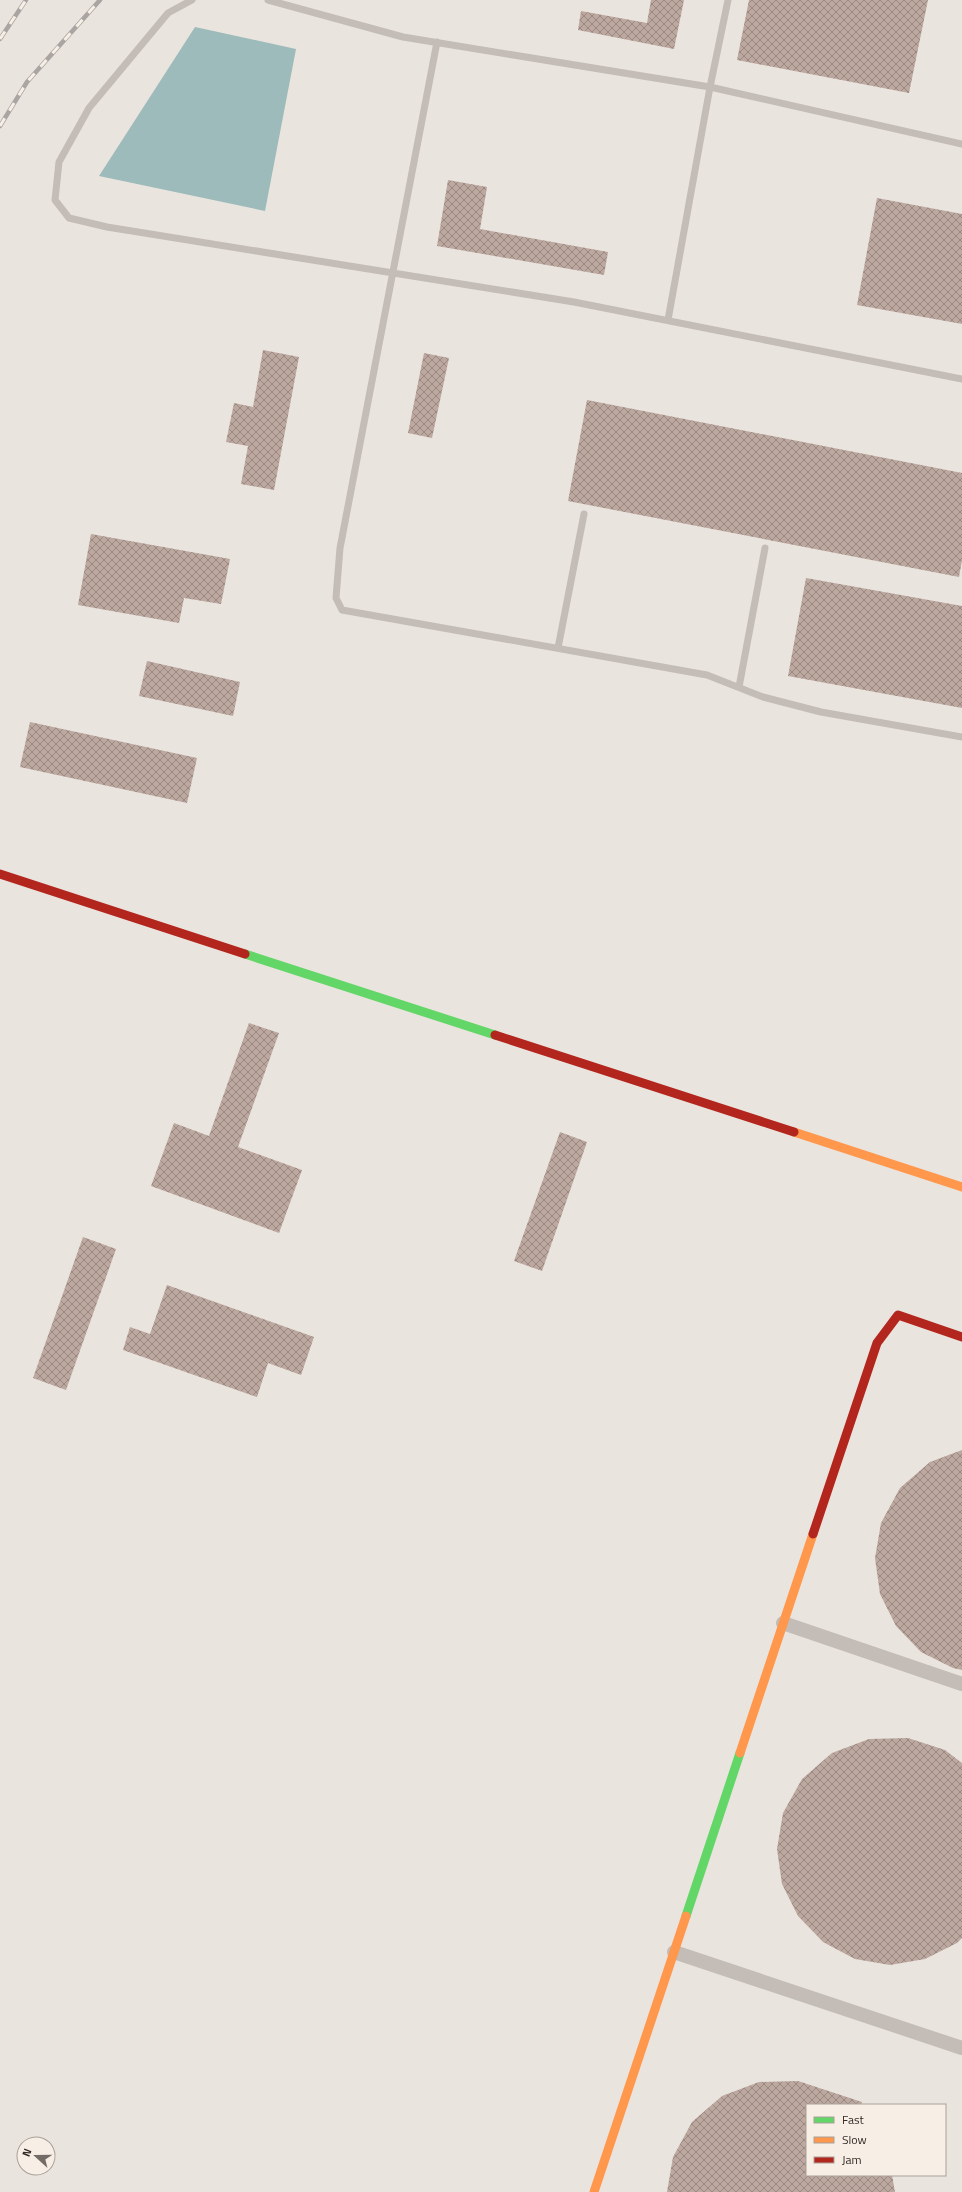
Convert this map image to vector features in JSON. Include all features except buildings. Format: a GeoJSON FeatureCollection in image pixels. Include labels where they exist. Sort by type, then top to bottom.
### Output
{"type":"FeatureCollection","features":[{"type":"Feature","properties":{"kind":"street"},"geometry":{"type":"LineString","coordinates":[[0,874],[962,1187]]}},
{"type":"Feature","properties":{"kind":"street"},"geometry":{"type":"LineString","coordinates":[[594,2192],[877,1343],[898,1315],[962,1337]]}},
{"type":"Feature","properties":{"kind":"street"},"geometry":{"type":"LineString","coordinates":[[783,1623],[962,1684]]}},
{"type":"Feature","properties":{"kind":"street"},"geometry":{"type":"LineString","coordinates":[[674,1952],[962,2048]]}},
{"type":"Feature","properties":{"kind":"lane"},"geometry":{"type":"LineString","coordinates":[[192,0],[168,13],[89,108],[59,162],[54,200],[69,218],[107,227],[574,302],[962,379]]}},
{"type":"Feature","properties":{"kind":"lane"},"geometry":{"type":"LineString","coordinates":[[268,0],[403,37],[710,88],[962,144]]}},
{"type":"Feature","properties":{"kind":"lane"},"geometry":{"type":"LineString","coordinates":[[668,320],[710,88],[728,0]]}},
{"type":"Feature","properties":{"kind":"lane"},"geometry":{"type":"LineString","coordinates":[[437,42],[340,548],[336,598],[342,610],[707,675],[763,697],[821,712],[962,737]]}},
{"type":"Feature","properties":{"kind":"lane"},"geometry":{"type":"LineString","coordinates":[[558,648],[584,514]]}},
{"type":"Feature","properties":{"kind":"lane"},"geometry":{"type":"LineString","coordinates":[[739,687],[765,548]]}},
{"type":"Feature","properties":{"kind":"water"},"geometry":{"type":"Polygon","coordinates":[[[195,27],[296,49],[265,211],[99,176],[195,27]]]}},
{"type":"Feature","properties":{"kind":"railway"},"geometry":{"type":"LineString","coordinates":[[0,39],[26,0]]}},
{"type":"Feature","properties":{"kind":"railway"},"geometry":{"type":"LineString","coordinates":[[0,126],[27,82],[100,0]]}},
{"type":"Feature","properties":{"kind":"traffic: fast"},"geometry":{"type":"LineString","coordinates":[[245,954],[495,1035]]}},
{"type":"Feature","properties":{"kind":"traffic: fast"},"geometry":{"type":"LineString","coordinates":[[686,1916],[740,1753]]}},
{"type":"Feature","properties":{"kind":"traffic: slow"},"geometry":{"type":"LineString","coordinates":[[794,1132],[962,1187]]}},
{"type":"Feature","properties":{"kind":"traffic: slow"},"geometry":{"type":"LineString","coordinates":[[740,1753],[813,1534]]}},
{"type":"Feature","properties":{"kind":"traffic: slow"},"geometry":{"type":"LineString","coordinates":[[594,2192],[686,1916]]}},
{"type":"Feature","properties":{"kind":"traffic: jam"},"geometry":{"type":"LineString","coordinates":[[0,874],[245,954]]}},
{"type":"Feature","properties":{"kind":"traffic: jam"},"geometry":{"type":"LineString","coordinates":[[495,1035],[794,1132]]}},
{"type":"Feature","properties":{"kind":"traffic: jam"},"geometry":{"type":"LineString","coordinates":[[813,1534],[877,1343],[898,1315],[962,1337]]}}]}
